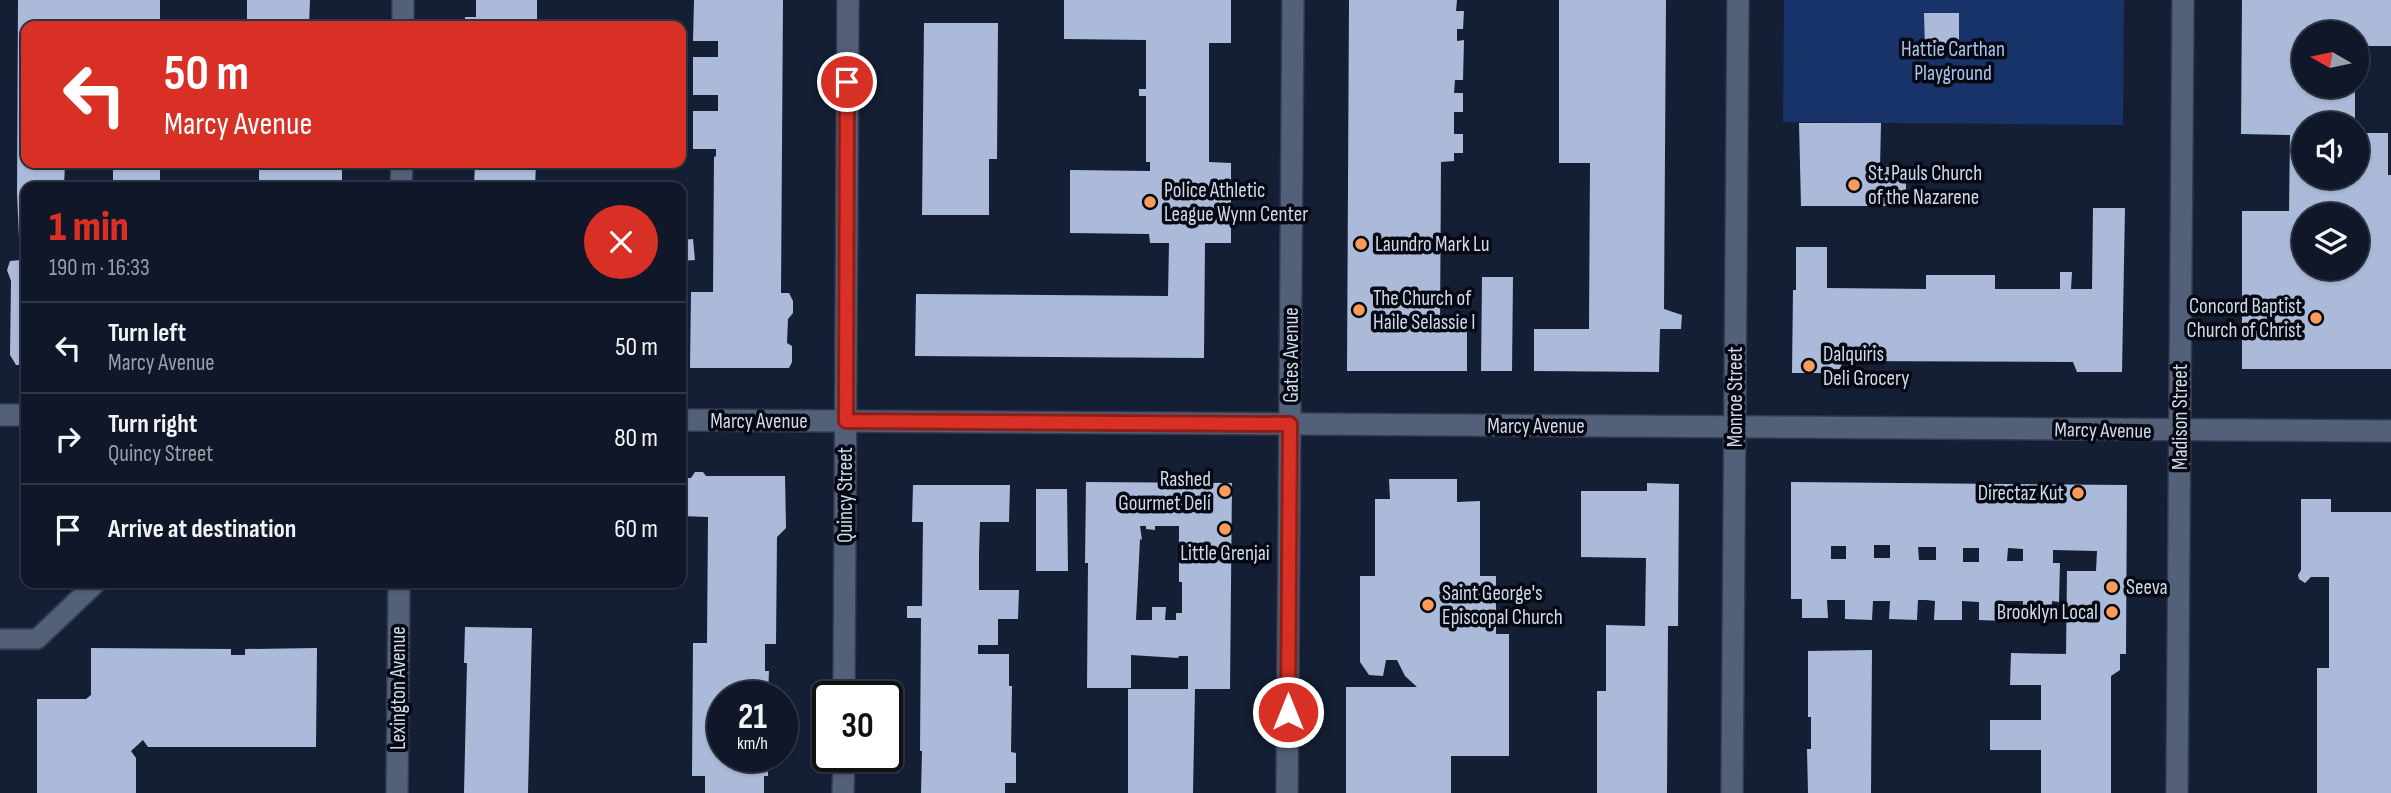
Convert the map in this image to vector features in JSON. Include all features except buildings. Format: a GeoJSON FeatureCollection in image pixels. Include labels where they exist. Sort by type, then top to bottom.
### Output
{"type":"FeatureCollection","features":[{"type":"Feature","properties":{"kind":"street"},"geometry":{"type":"LineString","coordinates":[[403,0],[403,21]]}},
{"type":"Feature","properties":{"kind":"street","name":"Quincy Street"},"geometry":{"type":"LineString","coordinates":[[844,681],[848,0]]}},
{"type":"Feature","properties":{"kind":"street","name":"Gates Avenue"},"geometry":{"type":"LineString","coordinates":[[1287,793],[1293,0]]}},
{"type":"Feature","properties":{"kind":"street","name":"Monroe Street"},"geometry":{"type":"LineString","coordinates":[[1732,793],[1738,0]]}},
{"type":"Feature","properties":{"kind":"street","name":"Madison Street"},"geometry":{"type":"LineString","coordinates":[[2177,793],[2183,0]]}},
{"type":"Feature","properties":{"kind":"street"},"geometry":{"type":"LineString","coordinates":[[0,415],[21,415]]}},
{"type":"Feature","properties":{"kind":"street","name":"Marcy Avenue"},"geometry":{"type":"LineString","coordinates":[[686,420],[2391,431]]}},
{"type":"Feature","properties":{"kind":"street","name":"Lexington Avenue"},"geometry":{"type":"LineString","coordinates":[[397,793],[399,588]]}},
{"type":"Feature","properties":{"kind":"street"},"geometry":{"type":"LineString","coordinates":[[843,793],[844,772]]}},
{"type":"Feature","properties":{"kind":"lane"},"geometry":{"type":"LineString","coordinates":[[0,639],[37,639],[91,588]]}},
{"type":"Feature","properties":{"kind":"green space","name":"Hattie Carthan Playground"},"geometry":{"type":"Polygon","coordinates":[[[1784,0],[2124,0],[2123,125],[1783,122],[1784,0]]]}},
{"type":"Feature","properties":{"kind":"place","name":"St. Pauls Church of the Nazarene"},"geometry":{"type":"Point","coordinates":[1854,185]}},
{"type":"Feature","properties":{"kind":"place","name":"Police Athletic League Wynn Center"},"geometry":{"type":"Point","coordinates":[1150,202]}},
{"type":"Feature","properties":{"kind":"place","name":"Laundro Mark Lu"},"geometry":{"type":"Point","coordinates":[1361,244]}},
{"type":"Feature","properties":{"kind":"place","name":"The Church of Haile Selassie I"},"geometry":{"type":"Point","coordinates":[1359,310]}},
{"type":"Feature","properties":{"kind":"place","name":"Concord Baptist Church of Christ"},"geometry":{"type":"Point","coordinates":[2316,318]}},
{"type":"Feature","properties":{"kind":"place","name":"Dalquiris Deli Grocery"},"geometry":{"type":"Point","coordinates":[1809,366]}},
{"type":"Feature","properties":{"kind":"place","name":"Rashed Gourmet Deli"},"geometry":{"type":"Point","coordinates":[1225,491]}},
{"type":"Feature","properties":{"kind":"place","name":"Directaz Kut"},"geometry":{"type":"Point","coordinates":[2078,493]}},
{"type":"Feature","properties":{"kind":"place","name":"Little Grenjai"},"geometry":{"type":"Point","coordinates":[1225,529]}},
{"type":"Feature","properties":{"kind":"place","name":"Seeva"},"geometry":{"type":"Point","coordinates":[2112,587]}},
{"type":"Feature","properties":{"kind":"place","name":"Saint George's Episcopal Church"},"geometry":{"type":"Point","coordinates":[1428,605]}},
{"type":"Feature","properties":{"kind":"place","name":"Brooklyn Local"},"geometry":{"type":"Point","coordinates":[2112,612]}},
{"type":"Feature","properties":{"kind":"route"},"geometry":{"type":"LineString","coordinates":[[847,82],[846,421],[1290,424],[1288,712]]}}]}
